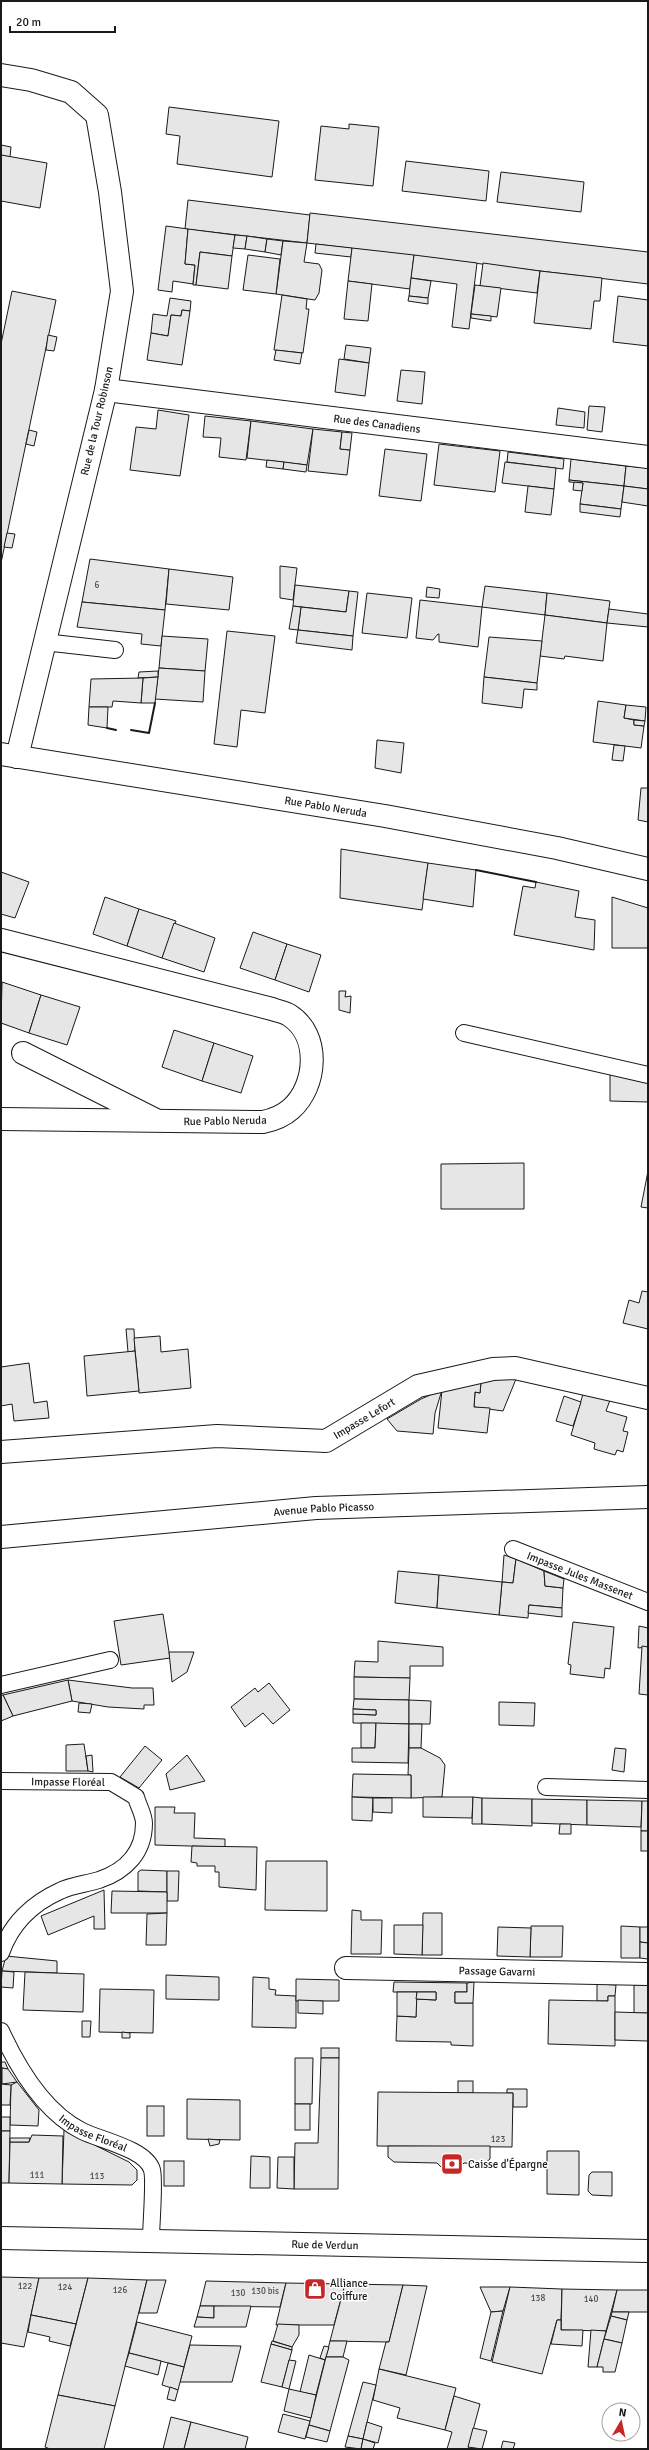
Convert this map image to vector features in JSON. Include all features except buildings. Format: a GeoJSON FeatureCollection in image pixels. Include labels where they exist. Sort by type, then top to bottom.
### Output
{"type":"FeatureCollection","features":[{"type":"Feature","properties":{"kind":"street","name":"Rue de la Tour Robinson"},"geometry":{"type":"LineString","coordinates":[[1,75],[30,80],[71,92],[97,115],[110,192],[122,291],[106,390],[44,642],[9,756]]}},
{"type":"Feature","properties":{"kind":"street","name":"Rue des Canadiens"},"geometry":{"type":"LineString","coordinates":[[106,390],[648,457]]}},
{"type":"Feature","properties":{"kind":"street","name":"Rue Pablo Neruda"},"geometry":{"type":"LineString","coordinates":[[9,756],[386,816],[557,848],[648,869]]}},
{"type":"Feature","properties":{"kind":"street","name":"Rue Pablo Neruda"},"geometry":{"type":"LineString","coordinates":[[1,940],[272,1009],[289,1015],[302,1027],[312,1051],[312,1067],[301,1096],[291,1109],[275,1120],[263,1122],[1,1120]]}},
{"type":"Feature","properties":{"kind":"street","name":"Rue Pablo Neruda"},"geometry":{"type":"LineString","coordinates":[[23,1054],[160,1122]]}},
{"type":"Feature","properties":{"kind":"street","name":"Impasse Lefort"},"geometry":{"type":"LineString","coordinates":[[1,1452],[217,1436],[326,1441],[418,1386],[493,1369],[515,1368],[648,1398]]}},
{"type":"Feature","properties":{"kind":"street","name":"Avenue Pablo Picasso"},"geometry":{"type":"LineString","coordinates":[[1,1537],[316,1508],[648,1497]]}},
{"type":"Feature","properties":{"kind":"street","name":"Passage Gavarni"},"geometry":{"type":"LineString","coordinates":[[346,1968],[648,1974]]}},
{"type":"Feature","properties":{"kind":"street","name":"Rue de Verdun"},"geometry":{"type":"LineString","coordinates":[[1,2238],[648,2251]]}},
{"type":"Feature","properties":{"kind":"lane"},"geometry":{"type":"LineString","coordinates":[[44,642],[115,650]]}},
{"type":"Feature","properties":{"kind":"lane"},"geometry":{"type":"LineString","coordinates":[[464,1033],[648,1075]]}},
{"type":"Feature","properties":{"kind":"lane","name":"Impasse Jules Massenet"},"geometry":{"type":"LineString","coordinates":[[513,1549],[648,1602]]}},
{"type":"Feature","properties":{"kind":"lane"},"geometry":{"type":"LineString","coordinates":[[1,1685],[110,1660]]}},
{"type":"Feature","properties":{"kind":"lane","name":"Impasse Floréal"},"geometry":{"type":"LineString","coordinates":[[1,1781],[111,1782],[136,1797],[144,1822],[140,1848],[127,1866],[100,1879],[61,1890],[28,1911],[7,1935],[1,1953]]}},
{"type":"Feature","properties":{"kind":"lane"},"geometry":{"type":"LineString","coordinates":[[546,1787],[648,1790]]}},
{"type":"Feature","properties":{"kind":"lane","name":"Impasse Floréal"},"geometry":{"type":"LineString","coordinates":[[1,2031],[12,2054],[28,2081],[55,2111],[81,2131],[140,2154],[152,2169],[151,2240]]}},
{"type":"Feature","properties":{"kind":"wall"},"geometry":{"type":"LineString","coordinates":[[131,730],[149,733],[155,703]]}},
{"type":"Feature","properties":{"kind":"wall"},"geometry":{"type":"LineString","coordinates":[[107,728],[116,730]]}},
{"type":"Feature","properties":{"kind":"wall"},"geometry":{"type":"LineString","coordinates":[[476,870],[536,882]]}},
{"type":"Feature","properties":{"kind":"place","name":"Caisse d'Épargne"},"geometry":{"type":"Point","coordinates":[452,2164]}},
{"type":"Feature","properties":{"kind":"place","name":"Alliance Coiffure"},"geometry":{"type":"Point","coordinates":[315,2289]}}]}
